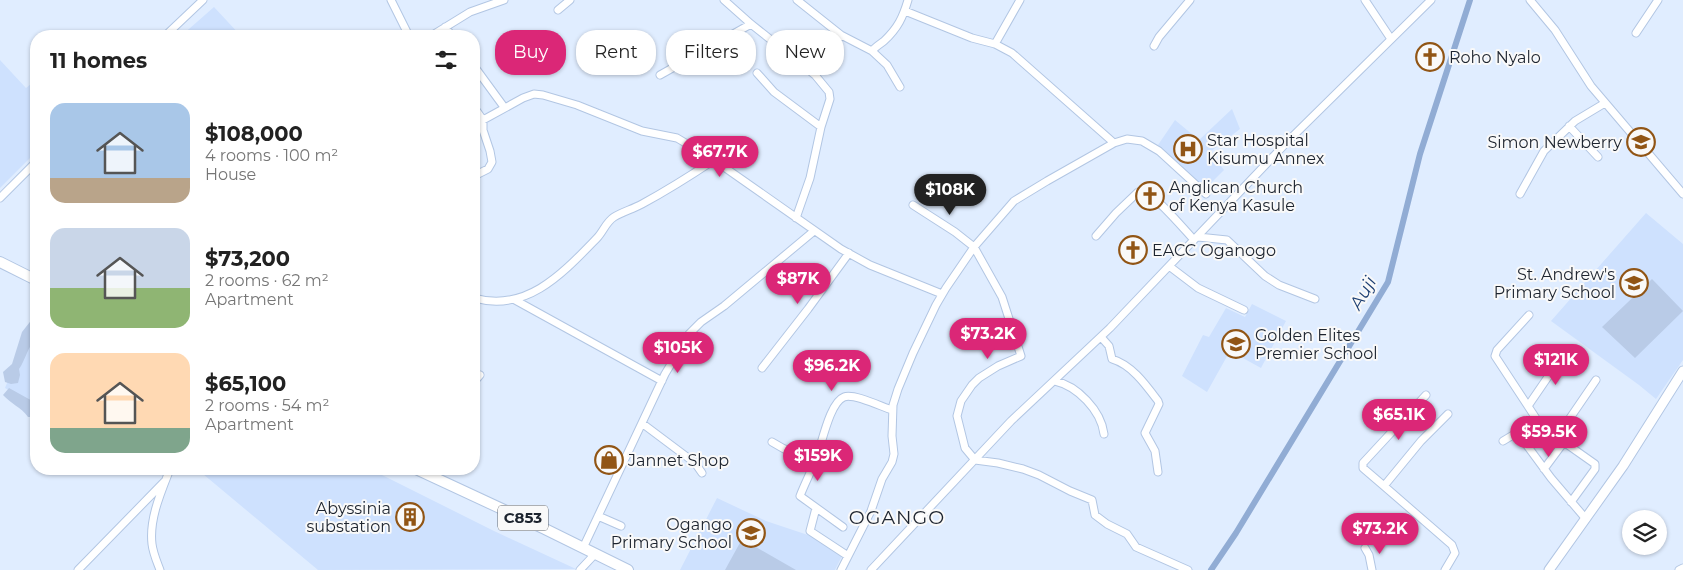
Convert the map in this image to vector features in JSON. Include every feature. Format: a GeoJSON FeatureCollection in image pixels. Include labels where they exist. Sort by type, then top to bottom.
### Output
{"type":"FeatureCollection","features":[{"type":"Feature","properties":{"kind":"main road"},"geometry":{"type":"LineString","coordinates":[[0,262],[30,277]]}},
{"type":"Feature","properties":{"kind":"main road","name":"C853"},"geometry":{"type":"LineString","coordinates":[[429,475],[628,570]]}},
{"type":"Feature","properties":{"kind":"street"},"geometry":{"type":"LineString","coordinates":[[171,30],[203,0]]}},
{"type":"Feature","properties":{"kind":"street"},"geometry":{"type":"LineString","coordinates":[[391,0],[406,30]]}},
{"type":"Feature","properties":{"kind":"street"},"geometry":{"type":"LineString","coordinates":[[441,30],[470,12],[504,0]]}},
{"type":"Feature","properties":{"kind":"street"},"geometry":{"type":"LineString","coordinates":[[558,10],[570,0]]}},
{"type":"Feature","properties":{"kind":"street"},"geometry":{"type":"LineString","coordinates":[[724,0],[766,36]]}},
{"type":"Feature","properties":{"kind":"street"},"geometry":{"type":"LineString","coordinates":[[797,0],[835,30]]}},
{"type":"Feature","properties":{"kind":"street"},"geometry":{"type":"LineString","coordinates":[[872,51],[890,35],[900,22],[908,0]]}},
{"type":"Feature","properties":{"kind":"street"},"geometry":{"type":"LineString","coordinates":[[995,44],[1020,0]]}},
{"type":"Feature","properties":{"kind":"street"},"geometry":{"type":"LineString","coordinates":[[1154,46],[1159,37],[1190,0]]}},
{"type":"Feature","properties":{"kind":"street"},"geometry":{"type":"LineString","coordinates":[[1365,0],[1391,39]]}},
{"type":"Feature","properties":{"kind":"street"},"geometry":{"type":"LineString","coordinates":[[871,570],[1011,421],[1101,337],[1289,140],[1431,0]]}},
{"type":"Feature","properties":{"kind":"street"},"geometry":{"type":"LineString","coordinates":[[1530,0],[1555,30],[1577,66],[1605,103],[1683,194]]}},
{"type":"Feature","properties":{"kind":"street"},"geometry":{"type":"LineString","coordinates":[[1636,33],[1658,0]]}},
{"type":"Feature","properties":{"kind":"street"},"geometry":{"type":"LineString","coordinates":[[905,11],[972,38],[995,44],[1012,53],[1114,143]]}},
{"type":"Feature","properties":{"kind":"street"},"geometry":{"type":"LineString","coordinates":[[660,75],[750,24]]}},
{"type":"Feature","properties":{"kind":"street"},"geometry":{"type":"LineString","coordinates":[[844,37],[872,51],[887,65],[900,87]]}},
{"type":"Feature","properties":{"kind":"street"},"geometry":{"type":"LineString","coordinates":[[757,73],[779,96],[821,127]]}},
{"type":"Feature","properties":{"kind":"street"},"geometry":{"type":"LineString","coordinates":[[480,74],[504,107]]}},
{"type":"Feature","properties":{"kind":"street"},"geometry":{"type":"LineString","coordinates":[[796,218],[810,178],[830,95],[826,86],[815,75]]}},
{"type":"Feature","properties":{"kind":"street"},"geometry":{"type":"LineString","coordinates":[[483,120],[504,107],[534,94],[577,105],[642,130],[677,138],[714,160],[814,231],[849,253],[897,277],[942,294]]}},
{"type":"Feature","properties":{"kind":"street"},"geometry":{"type":"LineString","coordinates":[[1520,194],[1544,151],[1581,116],[1605,103]]}},
{"type":"Feature","properties":{"kind":"street"},"geometry":{"type":"LineString","coordinates":[[480,116],[483,120],[492,162],[488,169],[480,173]]}},
{"type":"Feature","properties":{"kind":"street"},"geometry":{"type":"LineString","coordinates":[[1569,126],[1598,156]]}},
{"type":"Feature","properties":{"kind":"street"},"geometry":{"type":"LineString","coordinates":[[841,570],[871,512],[882,479],[892,462],[894,454],[892,410],[898,389],[942,294],[974,247],[1014,201],[1114,143],[1132,139],[1147,143],[1168,158],[1206,194]]}},
{"type":"Feature","properties":{"kind":"street"},"geometry":{"type":"LineString","coordinates":[[480,300],[500,302],[515,300],[536,292],[558,275],[602,232],[613,218],[649,200],[714,160]]}},
{"type":"Feature","properties":{"kind":"street"},"geometry":{"type":"LineString","coordinates":[[0,198],[30,168]]}},
{"type":"Feature","properties":{"kind":"street"},"geometry":{"type":"LineString","coordinates":[[1096,236],[1116,212],[1138,192],[1142,191],[1159,202],[1196,238],[1227,240],[1265,276],[1279,285],[1315,299]]}},
{"type":"Feature","properties":{"kind":"street"},"geometry":{"type":"LineString","coordinates":[[913,205],[955,232],[974,247],[1002,297],[1021,356],[998,366],[979,378],[962,401],[957,416],[966,448],[976,460],[998,463],[1031,472],[1070,492],[1089,499],[1093,503],[1096,515],[1107,524],[1127,534],[1136,548],[1188,570]]}},
{"type":"Feature","properties":{"kind":"street"},"geometry":{"type":"LineString","coordinates":[[582,548],[673,359],[689,334],[701,322],[724,306],[814,231]]}},
{"type":"Feature","properties":{"kind":"street"},"geometry":{"type":"LineString","coordinates":[[762,368],[849,253]]}},
{"type":"Feature","properties":{"kind":"street"},"geometry":{"type":"LineString","coordinates":[[1169,266],[1198,288],[1244,310]]}},
{"type":"Feature","properties":{"kind":"street"},"geometry":{"type":"LineString","coordinates":[[515,300],[662,381]]}},
{"type":"Feature","properties":{"kind":"street"},"geometry":{"type":"LineString","coordinates":[[1529,315],[1497,350],[1495,355],[1541,426],[1592,461],[1596,466],[1571,502]]}},
{"type":"Feature","properties":{"kind":"street"},"geometry":{"type":"LineString","coordinates":[[1101,337],[1109,346],[1112,358],[1124,364],[1134,373],[1158,401],[1159,404],[1145,433],[1155,450],[1158,472]]}},
{"type":"Feature","properties":{"kind":"street"},"geometry":{"type":"LineString","coordinates":[[1528,406],[1565,352]]}},
{"type":"Feature","properties":{"kind":"street"},"geometry":{"type":"LineString","coordinates":[[1549,570],[1623,466],[1683,371]]}},
{"type":"Feature","properties":{"kind":"street"},"geometry":{"type":"LineString","coordinates":[[1557,438],[1596,380]]}},
{"type":"Feature","properties":{"kind":"street"},"geometry":{"type":"LineString","coordinates":[[1055,381],[1072,387],[1082,394],[1100,421],[1104,434]]}},
{"type":"Feature","properties":{"kind":"street"},"geometry":{"type":"LineString","coordinates":[[1426,395],[1363,463],[1363,468],[1452,545],[1455,553],[1445,570]]}},
{"type":"Feature","properties":{"kind":"street"},"geometry":{"type":"LineString","coordinates":[[843,526],[800,496],[816,458],[826,426],[835,406],[844,397],[852,396],[892,410]]}},
{"type":"Feature","properties":{"kind":"street"},"geometry":{"type":"LineString","coordinates":[[1384,486],[1415,448],[1448,414]]}},
{"type":"Feature","properties":{"kind":"street"},"geometry":{"type":"LineString","coordinates":[[643,424],[696,463],[702,473]]}},
{"type":"Feature","properties":{"kind":"street"},"geometry":{"type":"LineString","coordinates":[[1503,441],[1513,435],[1520,436],[1544,469],[1586,519]]}},
{"type":"Feature","properties":{"kind":"street"},"geometry":{"type":"LineString","coordinates":[[772,442],[806,458],[816,458]]}},
{"type":"Feature","properties":{"kind":"street"},"geometry":{"type":"LineString","coordinates":[[1544,469],[1564,442]]}},
{"type":"Feature","properties":{"kind":"street"},"geometry":{"type":"LineString","coordinates":[[160,570],[152,545],[152,531],[154,515],[167,475]]}},
{"type":"Feature","properties":{"kind":"street"},"geometry":{"type":"LineString","coordinates":[[78,570],[164,482]]}},
{"type":"Feature","properties":{"kind":"street"},"geometry":{"type":"LineString","coordinates":[[816,508],[810,531],[848,556]]}},
{"type":"Feature","properties":{"kind":"street"},"geometry":{"type":"LineString","coordinates":[[598,516],[621,526]]}},
{"type":"Feature","properties":{"kind":"street"},"geometry":{"type":"LineString","coordinates":[[1365,548],[1369,554],[1372,570]]}},
{"type":"Feature","properties":{"kind":"street"},"geometry":{"type":"LineString","coordinates":[[580,570],[595,554]]}},
{"type":"Feature","properties":{"kind":"street"},"geometry":{"type":"LineString","coordinates":[[1679,570],[1683,568]]}},
{"type":"Feature","properties":{"kind":"shaded area"},"geometry":{"type":"Polygon","coordinates":[[[214,7],[235,30],[188,30],[214,7]]]}},
{"type":"Feature","properties":{"kind":"shaded area"},"geometry":{"type":"Polygon","coordinates":[[[0,60],[26,88],[30,85],[30,158],[0,188],[0,60]]]}},
{"type":"Feature","properties":{"kind":"shaded area","name":"Star Hospital Kisumu Annex"},"geometry":{"type":"Polygon","coordinates":[[[1232,109],[1240,129],[1210,152],[1224,170],[1204,190],[1158,145],[1175,120],[1199,140],[1232,109]]]}},
{"type":"Feature","properties":{"kind":"shaded area","name":"St. Andrew's Primary School"},"geometry":{"type":"Polygon","coordinates":[[[1646,213],[1683,244],[1683,360],[1656,399],[1551,321],[1646,213]]]}},
{"type":"Feature","properties":{"kind":"shaded area"},"geometry":{"type":"Polygon","coordinates":[[[1652,279],[1683,311],[1635,358],[1602,327],[1652,279]]]}},
{"type":"Feature","properties":{"kind":"shaded area","name":"Golden Elites Premier School"},"geometry":{"type":"Polygon","coordinates":[[[1252,304],[1286,321],[1261,368],[1230,351],[1207,392],[1182,376],[1203,335],[1209,337],[1226,308],[1245,317],[1252,304]]]}},
{"type":"Feature","properties":{"kind":"shaded area"},"geometry":{"type":"Polygon","coordinates":[[[30,322],[30,348],[19,369],[18,383],[11,384],[5,382],[3,372],[12,364],[22,332],[30,322]]]}},
{"type":"Feature","properties":{"kind":"shaded area"},"geometry":{"type":"Polygon","coordinates":[[[30,326],[30,403],[5,388],[30,326]]]}},
{"type":"Feature","properties":{"kind":"shaded area"},"geometry":{"type":"Polygon","coordinates":[[[9,388],[30,400],[30,417],[28,417],[3,395],[9,388]]]}},
{"type":"Feature","properties":{"kind":"shaded area"},"geometry":{"type":"Polygon","coordinates":[[[204,475],[382,475],[494,531],[576,569],[318,570],[204,475]]]}},
{"type":"Feature","properties":{"kind":"shaded area","name":"Ogango Primary School"},"geometry":{"type":"Polygon","coordinates":[[[717,498],[766,521],[811,536],[843,554],[835,570],[680,570],[717,498]]]}},
{"type":"Feature","properties":{"kind":"shaded area"},"geometry":{"type":"Polygon","coordinates":[[[742,539],[796,570],[725,570],[742,539]]]}},
{"type":"Feature","properties":{"kind":"waterway","name":"Auji"},"geometry":{"type":"LineString","coordinates":[[1211,570],[1236,533],[1388,282],[1420,154],[1470,0]]}},
{"type":"Feature","properties":{"kind":"place","name":"Roho Nyalo"},"geometry":{"type":"Point","coordinates":[1430,57]}},
{"type":"Feature","properties":{"kind":"place","name":"Simon Newberry"},"geometry":{"type":"Point","coordinates":[1641,142]}},
{"type":"Feature","properties":{"kind":"place","name":"Star Hospital Kisumu Annex"},"geometry":{"type":"Point","coordinates":[1188,149]}},
{"type":"Feature","properties":{"kind":"place","name":"Anglican Church of Kenya Kasule"},"geometry":{"type":"Point","coordinates":[1150,196]}},
{"type":"Feature","properties":{"kind":"place","name":"EACC Oganogo"},"geometry":{"type":"Point","coordinates":[1133,250]}},
{"type":"Feature","properties":{"kind":"place","name":"St. Andrew's Primary School"},"geometry":{"type":"Point","coordinates":[1634,283]}},
{"type":"Feature","properties":{"kind":"place","name":"Golden Elites Premier School"},"geometry":{"type":"Point","coordinates":[1236,344]}},
{"type":"Feature","properties":{"kind":"place","name":"Jannet Shop"},"geometry":{"type":"Point","coordinates":[609,460]}},
{"type":"Feature","properties":{"kind":"place","name":"Abyssinia substation"},"geometry":{"type":"Point","coordinates":[410,517]}},
{"type":"Feature","properties":{"kind":"place","name":"Ogango Primary School"},"geometry":{"type":"Point","coordinates":[751,533]}},
{"type":"Feature","properties":{"kind":"district","name":"OGANGO"},"geometry":{"type":"Point","coordinates":[897,517]}}]}
